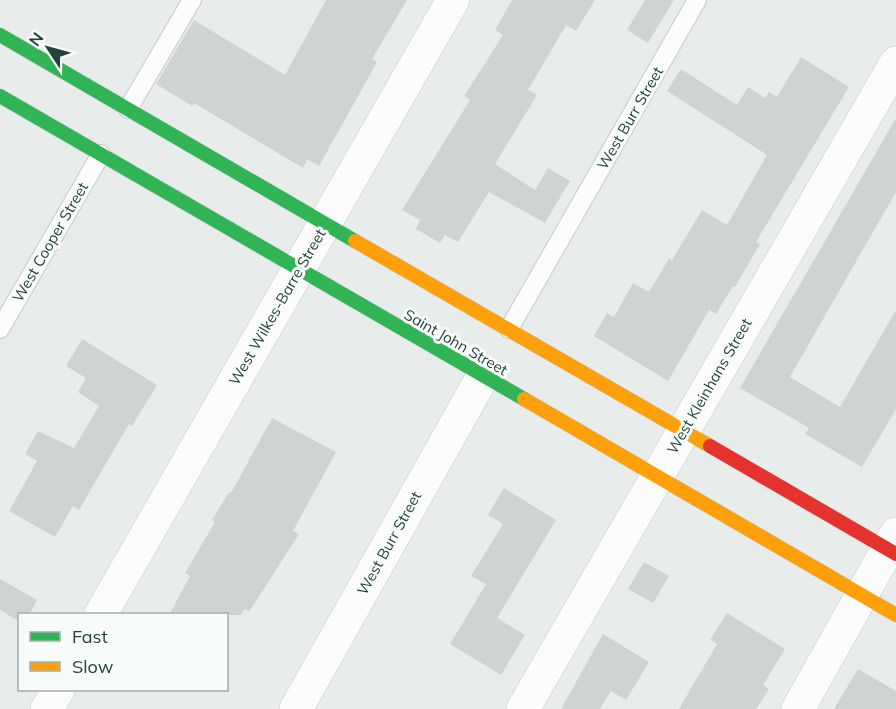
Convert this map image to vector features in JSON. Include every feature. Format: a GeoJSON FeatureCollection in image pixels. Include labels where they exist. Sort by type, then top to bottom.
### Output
{"type":"FeatureCollection","features":[{"type":"Feature","properties":{"kind":"main road"},"geometry":{"type":"LineString","coordinates":[[0,35],[684,431],[893,546]]}},
{"type":"Feature","properties":{"kind":"main road","name":"Saint John Street"},"geometry":{"type":"LineString","coordinates":[[0,96],[896,615]]}},
{"type":"Feature","properties":{"kind":"street","name":"West Wilkes-Barre Street"},"geometry":{"type":"LineString","coordinates":[[101,613],[453,0]]}},
{"type":"Feature","properties":{"kind":"street","name":"West Kleinhans Street"},"geometry":{"type":"LineString","coordinates":[[523,709],[896,63]]}},
{"type":"Feature","properties":{"kind":"street","name":"West Burr Street"},"geometry":{"type":"LineString","coordinates":[[296,709],[483,376]]}},
{"type":"Feature","properties":{"kind":"street"},"geometry":{"type":"LineString","coordinates":[[798,709],[861,595],[893,546]]}},
{"type":"Feature","properties":{"kind":"street"},"geometry":{"type":"LineString","coordinates":[[46,709],[57,691]]}},
{"type":"Feature","properties":{"kind":"lane"},"geometry":{"type":"LineString","coordinates":[[128,109],[192,0]]}},
{"type":"Feature","properties":{"kind":"lane","name":"West Burr Street"},"geometry":{"type":"LineString","coordinates":[[509,329],[697,0]]}},
{"type":"Feature","properties":{"kind":"lane","name":"West Cooper Street"},"geometry":{"type":"LineString","coordinates":[[0,329],[100,154]]}},
{"type":"Feature","properties":{"kind":"building"},"geometry":{"type":"Polygon","coordinates":[[[326,0],[407,0],[372,59],[377,62],[319,166],[307,159],[303,168],[194,103],[192,106],[156,84],[194,20],[285,75],[326,0]]]}},
{"type":"Feature","properties":{"kind":"building"},"geometry":{"type":"Polygon","coordinates":[[[512,0],[595,0],[576,31],[566,25],[528,90],[537,95],[495,164],[535,190],[548,168],[570,181],[545,223],[489,192],[458,242],[445,235],[440,243],[416,229],[420,220],[402,210],[470,100],[464,96],[503,35],[495,30],[512,0]]]}},
{"type":"Feature","properties":{"kind":"building"},"geometry":{"type":"Polygon","coordinates":[[[645,0],[674,0],[648,43],[627,30],[645,0]]]}},
{"type":"Feature","properties":{"kind":"building"},"geometry":{"type":"Polygon","coordinates":[[[801,57],[849,87],[756,242],[760,244],[735,287],[733,286],[716,314],[709,310],[668,381],[594,336],[607,313],[614,317],[633,283],[649,292],[669,258],[672,260],[702,210],[727,225],[767,155],[667,91],[681,69],[737,105],[748,87],[765,98],[769,92],[777,97],[801,57]]]}},
{"type":"Feature","properties":{"kind":"building"},"geometry":{"type":"Polygon","coordinates":[[[896,118],[896,192],[790,377],[840,407],[896,310],[896,409],[862,467],[805,434],[809,428],[740,388],[896,118]]]}},
{"type":"Feature","properties":{"kind":"building"},"geometry":{"type":"Polygon","coordinates":[[[82,339],[157,385],[132,426],[129,424],[79,510],[73,506],[55,537],[9,511],[37,461],[25,454],[38,431],[74,448],[99,406],[78,392],[86,378],[66,366],[82,339]]]}},
{"type":"Feature","properties":{"kind":"building"},"geometry":{"type":"Polygon","coordinates":[[[272,418],[336,452],[293,531],[299,534],[249,612],[245,609],[241,615],[170,613],[190,576],[185,573],[215,522],[212,520],[229,492],[231,493],[272,418]]]}},
{"type":"Feature","properties":{"kind":"building"},"geometry":{"type":"Polygon","coordinates":[[[504,488],[556,520],[497,618],[525,635],[501,675],[450,644],[486,584],[471,576],[503,524],[488,515],[504,488]]]}},
{"type":"Feature","properties":{"kind":"building"},"geometry":{"type":"Polygon","coordinates":[[[644,562],[669,576],[653,603],[628,589],[644,562]]]}},
{"type":"Feature","properties":{"kind":"building"},"geometry":{"type":"Polygon","coordinates":[[[0,579],[37,600],[30,613],[18,613],[18,621],[0,610],[0,579]]]}},
{"type":"Feature","properties":{"kind":"building"},"geometry":{"type":"Polygon","coordinates":[[[727,613],[785,649],[763,685],[769,689],[756,709],[679,709],[717,644],[710,640],[727,613]]]}},
{"type":"Feature","properties":{"kind":"building"},"geometry":{"type":"Polygon","coordinates":[[[603,634],[649,662],[626,700],[611,691],[600,709],[561,709],[603,634]]]}},
{"type":"Feature","properties":{"kind":"building"},"geometry":{"type":"Polygon","coordinates":[[[858,669],[896,691],[896,709],[834,709],[858,669]]]}},
{"type":"Feature","properties":{"kind":"traffic: fast"},"geometry":{"type":"LineString","coordinates":[[0,35],[355,241]]}},
{"type":"Feature","properties":{"kind":"traffic: fast"},"geometry":{"type":"LineString","coordinates":[[0,96],[524,399]]}},
{"type":"Feature","properties":{"kind":"traffic: slow"},"geometry":{"type":"LineString","coordinates":[[355,241],[710,446]]}},
{"type":"Feature","properties":{"kind":"traffic: slow"},"geometry":{"type":"LineString","coordinates":[[524,399],[896,615]]}},
{"type":"Feature","properties":{"kind":"traffic: jam"},"geometry":{"type":"LineString","coordinates":[[710,446],[896,554]]}}]}
